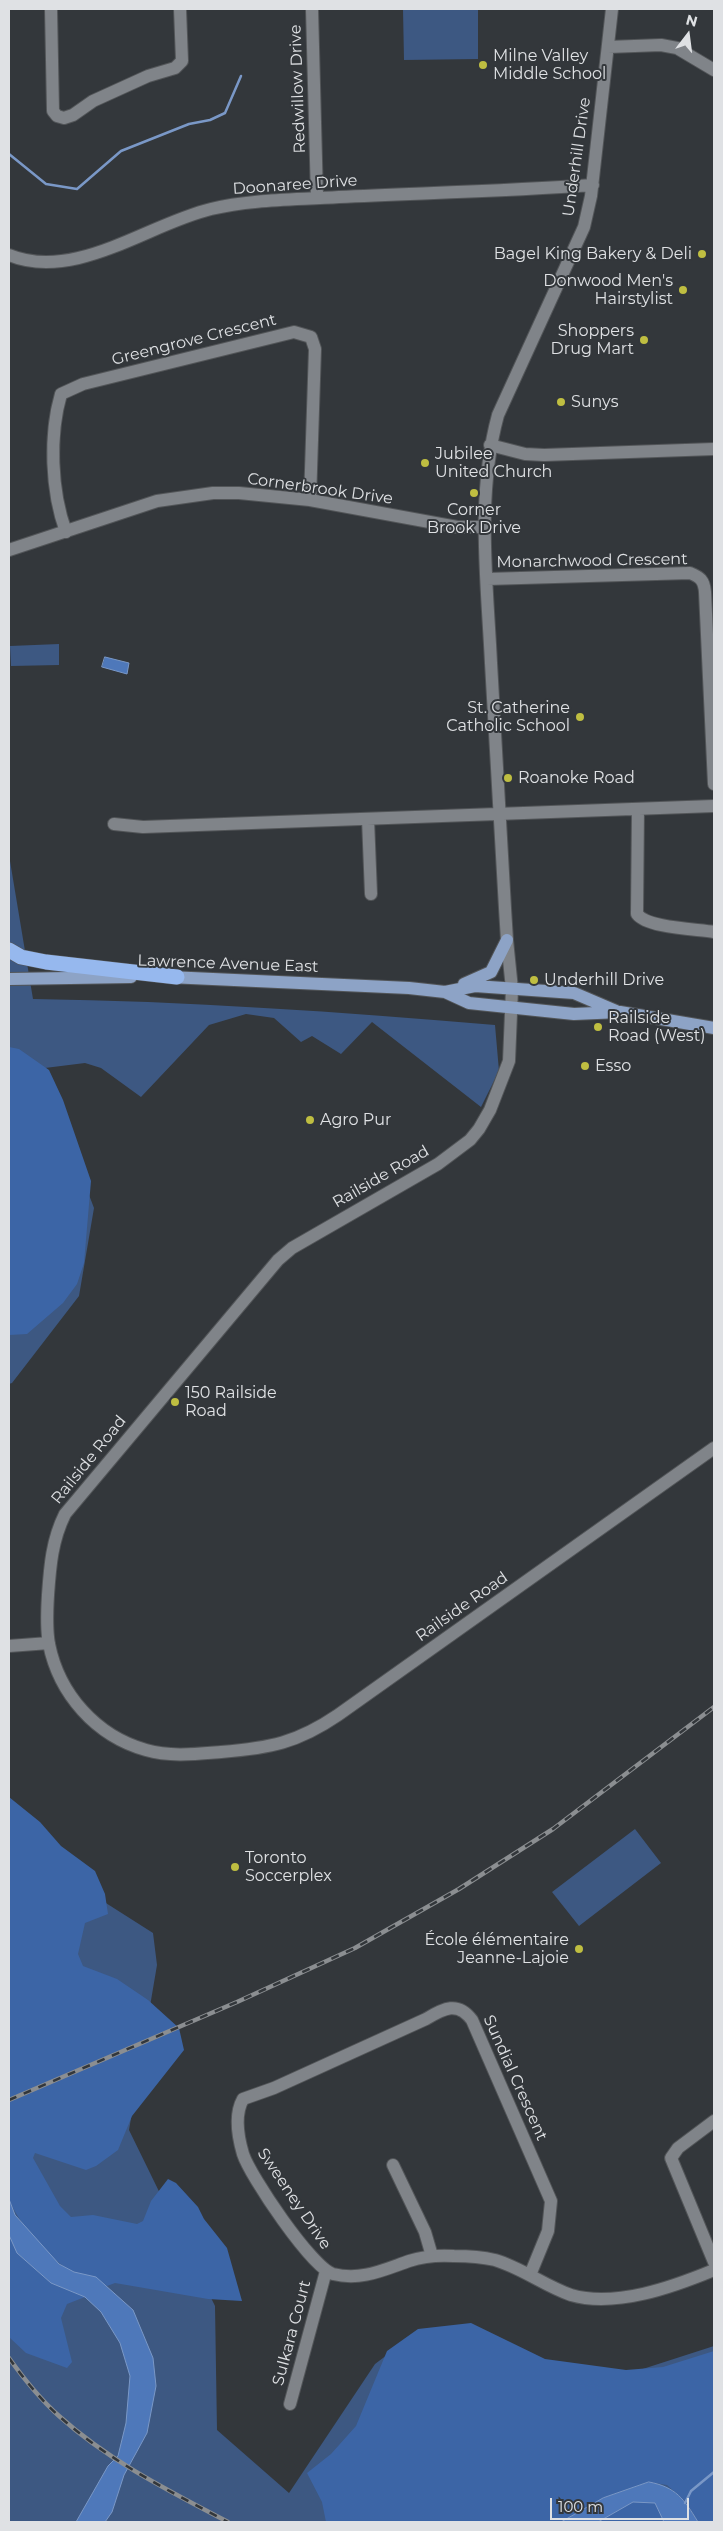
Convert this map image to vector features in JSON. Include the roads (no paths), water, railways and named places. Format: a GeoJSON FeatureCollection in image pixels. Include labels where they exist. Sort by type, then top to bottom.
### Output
{"type":"FeatureCollection","features":[{"type":"Feature","properties":{"kind":"highway"},"geometry":{"type":"LineString","coordinates":[[9,950],[21,957],[46,962],[177,977]]}},
{"type":"Feature","properties":{"kind":"main road"},"geometry":{"type":"LineString","coordinates":[[446,992],[491,972],[507,940]]}},
{"type":"Feature","properties":{"kind":"main road","name":"Lawrence Avenue East"},"geometry":{"type":"LineString","coordinates":[[9,978],[177,977],[298,982],[446,992],[475,986],[574,993],[620,1012]]}},
{"type":"Feature","properties":{"kind":"main road","name":"Lawrence Avenue East"},"geometry":{"type":"LineString","coordinates":[[446,992],[469,1003],[512,1009],[574,1014],[620,1012],[714,1028]]}},
{"type":"Feature","properties":{"kind":"street"},"geometry":{"type":"LineString","coordinates":[[51,9],[53,110],[57,116],[64,118],[73,115],[93,101],[148,76],[175,68],[182,62],[180,9]]}},
{"type":"Feature","properties":{"kind":"street","name":"Redwillow Drive"},"geometry":{"type":"LineString","coordinates":[[312,9],[317,198]]}},
{"type":"Feature","properties":{"kind":"street","name":"Underhill Drive"},"geometry":{"type":"LineString","coordinates":[[512,1009],[487,579],[485,486],[490,446],[501,409],[584,227],[593,185],[612,9]]}},
{"type":"Feature","properties":{"kind":"street"},"geometry":{"type":"LineString","coordinates":[[608,47],[661,45],[678,48],[714,70]]}},
{"type":"Feature","properties":{"kind":"street","name":"Doonaree Drive"},"geometry":{"type":"LineString","coordinates":[[9,254],[19,258],[55,261],[100,252],[191,214],[213,208],[254,202],[593,185]]}},
{"type":"Feature","properties":{"kind":"street","name":"Greengrove Crescent"},"geometry":{"type":"LineString","coordinates":[[66,532],[53,473],[58,407],[62,394],[83,384],[294,332],[311,337],[316,357],[310,500]]}},
{"type":"Feature","properties":{"kind":"street"},"geometry":{"type":"LineString","coordinates":[[490,446],[525,454],[544,455],[714,449]]}},
{"type":"Feature","properties":{"kind":"street","name":"Cornerbrook Drive"},"geometry":{"type":"LineString","coordinates":[[9,550],[157,501],[189,494],[226,492],[310,500],[457,526],[485,527]]}},
{"type":"Feature","properties":{"kind":"street","name":"Monarchwood Crescent"},"geometry":{"type":"LineString","coordinates":[[487,579],[690,573],[700,577],[705,584],[714,784]]}},
{"type":"Feature","properties":{"kind":"street"},"geometry":{"type":"LineString","coordinates":[[114,824],[144,827],[714,806]]}},
{"type":"Feature","properties":{"kind":"street"},"geometry":{"type":"LineString","coordinates":[[638,809],[637,914],[641,919],[654,924],[714,932]]}},
{"type":"Feature","properties":{"kind":"street"},"geometry":{"type":"LineString","coordinates":[[368,819],[371,894]]}},
{"type":"Feature","properties":{"kind":"street","name":"Railside Road"},"geometry":{"type":"LineString","coordinates":[[512,1009],[506,1073],[486,1118],[470,1140],[438,1164],[292,1248],[224,1324],[65,1514],[57,1530],[50,1573],[47,1627],[49,1643],[62,1682],[72,1699],[101,1728],[132,1745],[162,1753],[187,1755],[257,1749],[278,1745],[298,1738],[319,1727],[714,1448]]}},
{"type":"Feature","properties":{"kind":"street"},"geometry":{"type":"LineString","coordinates":[[9,1646],[49,1643]]}},
{"type":"Feature","properties":{"kind":"street","name":"Sundial Crescent"},"geometry":{"type":"LineString","coordinates":[[243,2099],[283,2084],[426,2020],[449,2007],[458,2008],[466,2012],[472,2020],[550,2201],[548,2231],[530,2275]]}},
{"type":"Feature","properties":{"kind":"street","name":"Sweeney Drive"},"geometry":{"type":"LineString","coordinates":[[243,2099],[238,2113],[239,2140],[244,2156],[252,2172],[302,2246],[326,2271],[344,2275],[372,2275],[411,2260],[432,2256],[479,2257],[496,2260],[573,2295],[605,2300],[638,2294],[714,2270]]}},
{"type":"Feature","properties":{"kind":"street"},"geometry":{"type":"LineString","coordinates":[[714,2120],[678,2148],[671,2158],[714,2262]]}},
{"type":"Feature","properties":{"kind":"street"},"geometry":{"type":"LineString","coordinates":[[393,2165],[425,2232],[432,2256]]}},
{"type":"Feature","properties":{"kind":"street","name":"Sulkara Court"},"geometry":{"type":"LineString","coordinates":[[290,2404],[326,2271]]}},
{"type":"Feature","properties":{"kind":"waterway"},"geometry":{"type":"LineString","coordinates":[[9,154],[46,184],[77,189],[121,151],[189,124],[210,120],[225,113],[241,76]]}},
{"type":"Feature","properties":{"kind":"waterway"},"geometry":{"type":"LineString","coordinates":[[685,2503],[691,2491],[714,2472]]}},
{"type":"Feature","properties":{"kind":"railway"},"geometry":{"type":"LineString","coordinates":[[9,2100],[237,2002],[355,1948],[459,1889],[553,1829],[714,1707]]}},
{"type":"Feature","properties":{"kind":"railway"},"geometry":{"type":"LineString","coordinates":[[9,2358],[20,2374],[52,2409],[98,2447],[140,2474],[228,2522]]}},
{"type":"Feature","properties":{"kind":"place","name":"Milne Valley Middle School"},"geometry":{"type":"Point","coordinates":[483,65]}},
{"type":"Feature","properties":{"kind":"place","name":"Bagel King Bakery & Deli"},"geometry":{"type":"Point","coordinates":[702,254]}},
{"type":"Feature","properties":{"kind":"place","name":"Donwood Men's Hairstylist"},"geometry":{"type":"Point","coordinates":[683,290]}},
{"type":"Feature","properties":{"kind":"place","name":"Shoppers Drug Mart"},"geometry":{"type":"Point","coordinates":[644,340]}},
{"type":"Feature","properties":{"kind":"place","name":"Sunys"},"geometry":{"type":"Point","coordinates":[561,402]}},
{"type":"Feature","properties":{"kind":"place","name":"Jubilee United Church"},"geometry":{"type":"Point","coordinates":[425,463]}},
{"type":"Feature","properties":{"kind":"place","name":"Corner Brook Drive"},"geometry":{"type":"Point","coordinates":[474,493]}},
{"type":"Feature","properties":{"kind":"place","name":"St. Catherine Catholic School"},"geometry":{"type":"Point","coordinates":[580,717]}},
{"type":"Feature","properties":{"kind":"place","name":"Roanoke Road"},"geometry":{"type":"Point","coordinates":[508,778]}},
{"type":"Feature","properties":{"kind":"place","name":"Underhill Drive"},"geometry":{"type":"Point","coordinates":[534,980]}},
{"type":"Feature","properties":{"kind":"place","name":"Railside Road (West)"},"geometry":{"type":"Point","coordinates":[598,1027]}},
{"type":"Feature","properties":{"kind":"place","name":"Esso"},"geometry":{"type":"Point","coordinates":[585,1066]}},
{"type":"Feature","properties":{"kind":"place","name":"Agro Pur"},"geometry":{"type":"Point","coordinates":[310,1120]}},
{"type":"Feature","properties":{"kind":"place","name":"150 Railside Road"},"geometry":{"type":"Point","coordinates":[175,1402]}},
{"type":"Feature","properties":{"kind":"place","name":"Toronto Soccerplex"},"geometry":{"type":"Point","coordinates":[235,1867]}},
{"type":"Feature","properties":{"kind":"place","name":"École élémentaire Jeanne-Lajoie"},"geometry":{"type":"Point","coordinates":[579,1949]}}]}
